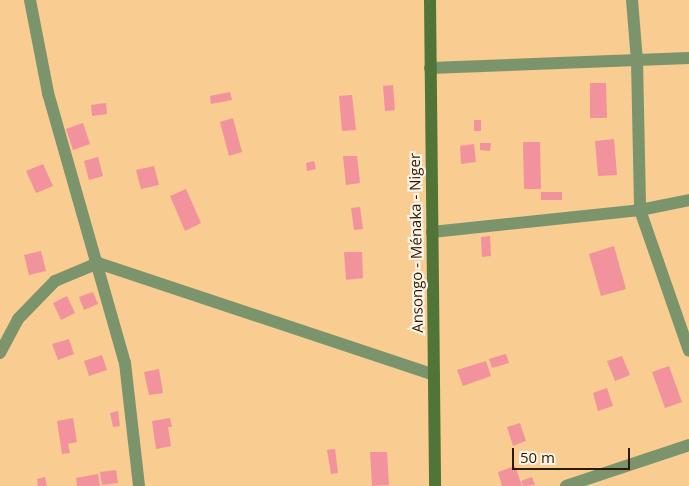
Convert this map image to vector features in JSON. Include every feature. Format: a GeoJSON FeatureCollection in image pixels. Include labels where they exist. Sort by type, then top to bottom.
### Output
{"type":"FeatureCollection","features":[{"type":"Feature","properties":{"kind":"main road","name":"Ansongo - Ménaka - Niger"},"geometry":{"type":"LineString","coordinates":[[430,0],[436,486]]}},
{"type":"Feature","properties":{"kind":"street"},"geometry":{"type":"LineString","coordinates":[[30,0],[48,93],[125,363],[139,486]]}},
{"type":"Feature","properties":{"kind":"street"},"geometry":{"type":"LineString","coordinates":[[632,0],[637,60],[640,210],[689,351]]}},
{"type":"Feature","properties":{"kind":"street"},"geometry":{"type":"LineString","coordinates":[[430,68],[689,58]]}},
{"type":"Feature","properties":{"kind":"street"},"geometry":{"type":"LineString","coordinates":[[432,232],[640,210],[689,200]]}},
{"type":"Feature","properties":{"kind":"street"},"geometry":{"type":"LineString","coordinates":[[0,353],[18,319],[55,281],[98,264],[434,375]]}},
{"type":"Feature","properties":{"kind":"street"},"geometry":{"type":"LineString","coordinates":[[566,486],[689,445]]}},
{"type":"Feature","properties":{"kind":"building"},"geometry":{"type":"Polygon","coordinates":[[[590,83],[606,83],[607,118],[590,118],[590,83]]]}},
{"type":"Feature","properties":{"kind":"building"},"geometry":{"type":"Polygon","coordinates":[[[393,85],[395,110],[385,111],[383,86],[393,85]]]}},
{"type":"Feature","properties":{"kind":"building"},"geometry":{"type":"Polygon","coordinates":[[[230,92],[232,100],[211,104],[210,96],[230,92]]]}},
{"type":"Feature","properties":{"kind":"building"},"geometry":{"type":"Polygon","coordinates":[[[352,95],[356,130],[342,131],[339,96],[352,95]]]}},
{"type":"Feature","properties":{"kind":"building"},"geometry":{"type":"Polygon","coordinates":[[[106,103],[107,114],[92,116],[91,105],[106,103]]]}},
{"type":"Feature","properties":{"kind":"building"},"geometry":{"type":"Polygon","coordinates":[[[233,118],[242,152],[229,156],[220,122],[233,118]]]}},
{"type":"Feature","properties":{"kind":"building"},"geometry":{"type":"Polygon","coordinates":[[[474,120],[481,120],[481,131],[474,131],[474,120]]]}},
{"type":"Feature","properties":{"kind":"building"},"geometry":{"type":"Polygon","coordinates":[[[83,123],[90,144],[73,150],[66,129],[83,123]]]}},
{"type":"Feature","properties":{"kind":"building"},"geometry":{"type":"Polygon","coordinates":[[[614,139],[617,175],[598,176],[595,141],[614,139]]]}},
{"type":"Feature","properties":{"kind":"building"},"geometry":{"type":"Polygon","coordinates":[[[523,142],[540,142],[541,189],[524,189],[523,142]]]}},
{"type":"Feature","properties":{"kind":"building"},"geometry":{"type":"Polygon","coordinates":[[[480,143],[491,143],[490,151],[480,150],[480,143]]]}},
{"type":"Feature","properties":{"kind":"building"},"geometry":{"type":"Polygon","coordinates":[[[474,144],[476,162],[461,164],[460,146],[474,144]]]}},
{"type":"Feature","properties":{"kind":"building"},"geometry":{"type":"Polygon","coordinates":[[[343,156],[357,156],[360,183],[346,185],[343,156]]]}},
{"type":"Feature","properties":{"kind":"building"},"geometry":{"type":"Polygon","coordinates":[[[98,157],[103,176],[89,180],[84,161],[98,157]]]}},
{"type":"Feature","properties":{"kind":"building"},"geometry":{"type":"Polygon","coordinates":[[[314,161],[316,169],[307,171],[306,163],[314,161]]]}},
{"type":"Feature","properties":{"kind":"building"},"geometry":{"type":"Polygon","coordinates":[[[43,164],[53,186],[36,193],[26,171],[43,164]]]}},
{"type":"Feature","properties":{"kind":"building"},"geometry":{"type":"Polygon","coordinates":[[[154,166],[159,185],[141,189],[136,170],[154,166]]]}},
{"type":"Feature","properties":{"kind":"building"},"geometry":{"type":"Polygon","coordinates":[[[186,189],[201,223],[185,231],[170,196],[186,189]]]}},
{"type":"Feature","properties":{"kind":"building"},"geometry":{"type":"Polygon","coordinates":[[[541,192],[562,192],[562,200],[541,200],[541,192]]]}},
{"type":"Feature","properties":{"kind":"building"},"geometry":{"type":"Polygon","coordinates":[[[360,207],[363,229],[354,230],[351,208],[360,207]]]}},
{"type":"Feature","properties":{"kind":"building"},"geometry":{"type":"Polygon","coordinates":[[[490,236],[491,256],[482,257],[481,237],[490,236]]]}},
{"type":"Feature","properties":{"kind":"building"},"geometry":{"type":"Polygon","coordinates":[[[614,246],[626,289],[601,296],[589,254],[614,246]]]}},
{"type":"Feature","properties":{"kind":"building"},"geometry":{"type":"Polygon","coordinates":[[[41,251],[46,271],[29,275],[24,255],[41,251]]]}},
{"type":"Feature","properties":{"kind":"building"},"geometry":{"type":"Polygon","coordinates":[[[344,252],[362,252],[363,278],[346,280],[344,252]]]}},
{"type":"Feature","properties":{"kind":"building"},"geometry":{"type":"Polygon","coordinates":[[[93,292],[98,304],[84,310],[79,297],[93,292]]]}},
{"type":"Feature","properties":{"kind":"building"},"geometry":{"type":"Polygon","coordinates":[[[67,296],[75,313],[61,320],[53,303],[67,296]]]}},
{"type":"Feature","properties":{"kind":"building"},"geometry":{"type":"Polygon","coordinates":[[[69,339],[74,354],[58,360],[52,344],[69,339]]]}},
{"type":"Feature","properties":{"kind":"building"},"geometry":{"type":"Polygon","coordinates":[[[506,354],[509,363],[492,368],[489,359],[506,354]]]}},
{"type":"Feature","properties":{"kind":"building"},"geometry":{"type":"Polygon","coordinates":[[[102,355],[107,370],[89,376],[84,361],[102,355]]]}},
{"type":"Feature","properties":{"kind":"building"},"geometry":{"type":"Polygon","coordinates":[[[622,356],[630,375],[615,381],[607,361],[622,356]]]}},
{"type":"Feature","properties":{"kind":"building"},"geometry":{"type":"Polygon","coordinates":[[[486,361],[491,376],[463,386],[457,370],[486,361]]]}},
{"type":"Feature","properties":{"kind":"building"},"geometry":{"type":"Polygon","coordinates":[[[669,366],[682,402],[665,408],[652,372],[669,366]]]}},
{"type":"Feature","properties":{"kind":"building"},"geometry":{"type":"Polygon","coordinates":[[[159,369],[163,393],[149,395],[144,372],[159,369]]]}},
{"type":"Feature","properties":{"kind":"building"},"geometry":{"type":"Polygon","coordinates":[[[607,388],[613,406],[598,411],[593,393],[607,388]]]}},
{"type":"Feature","properties":{"kind":"building"},"geometry":{"type":"Polygon","coordinates":[[[118,411],[120,426],[113,427],[110,413],[118,411]]]}},
{"type":"Feature","properties":{"kind":"building"},"geometry":{"type":"Polygon","coordinates":[[[73,418],[77,442],[68,444],[70,453],[62,454],[57,421],[73,418]]]}},
{"type":"Feature","properties":{"kind":"building"},"geometry":{"type":"Polygon","coordinates":[[[170,418],[172,427],[168,427],[171,446],[156,449],[152,421],[170,418]]]}},
{"type":"Feature","properties":{"kind":"building"},"geometry":{"type":"Polygon","coordinates":[[[520,423],[526,441],[513,446],[507,427],[520,423]]]}},
{"type":"Feature","properties":{"kind":"building"},"geometry":{"type":"Polygon","coordinates":[[[335,449],[338,473],[331,474],[327,450],[335,449]]]}},
{"type":"Feature","properties":{"kind":"building"},"geometry":{"type":"Polygon","coordinates":[[[370,452],[387,452],[389,485],[372,486],[370,452]]]}},
{"type":"Feature","properties":{"kind":"building"},"geometry":{"type":"Polygon","coordinates":[[[515,466],[522,486],[502,486],[498,472],[515,466]]]}},
{"type":"Feature","properties":{"kind":"building"},"geometry":{"type":"Polygon","coordinates":[[[116,470],[118,483],[102,485],[100,472],[116,470]]]}},
{"type":"Feature","properties":{"kind":"building"},"geometry":{"type":"Polygon","coordinates":[[[98,474],[100,486],[77,486],[76,478],[98,474]]]}},
{"type":"Feature","properties":{"kind":"building"},"geometry":{"type":"Polygon","coordinates":[[[45,477],[47,486],[38,486],[37,479],[45,477]]]}},
{"type":"Feature","properties":{"kind":"building"},"geometry":{"type":"Polygon","coordinates":[[[532,477],[535,485],[523,486],[521,481],[532,477]]]}}]}
